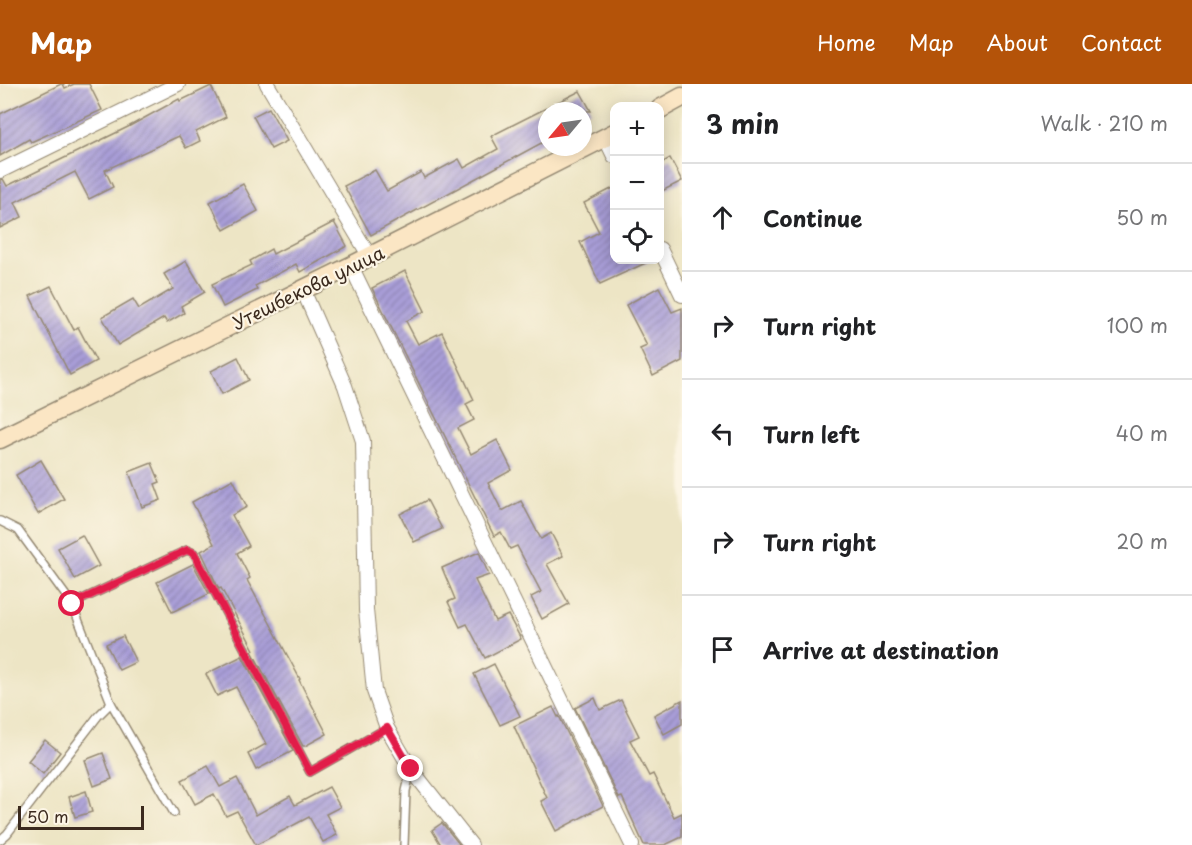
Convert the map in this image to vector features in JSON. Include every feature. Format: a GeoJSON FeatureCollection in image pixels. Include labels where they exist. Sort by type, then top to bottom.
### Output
{"type":"FeatureCollection","features":[{"type":"Feature","properties":{"kind":"main road"},"geometry":{"type":"LineString","coordinates":[[664,107],[682,97]]}},
{"type":"Feature","properties":{"kind":"main road","name":"Утешбекова улица"},"geometry":{"type":"LineString","coordinates":[[0,439],[610,135]]}},
{"type":"Feature","properties":{"kind":"street"},"geometry":{"type":"LineString","coordinates":[[0,171],[178,84]]}},
{"type":"Feature","properties":{"kind":"street"},"geometry":{"type":"LineString","coordinates":[[267,84],[369,257]]}},
{"type":"Feature","properties":{"kind":"street"},"geometry":{"type":"LineString","coordinates":[[664,257],[682,295]]}},
{"type":"Feature","properties":{"kind":"street"},"geometry":{"type":"LineString","coordinates":[[351,266],[632,845]]}},
{"type":"Feature","properties":{"kind":"street"},"geometry":{"type":"LineString","coordinates":[[303,290],[345,386],[363,441],[366,610],[374,692],[387,728],[411,769],[471,845]]}},
{"type":"Feature","properties":{"kind":"lane"},"geometry":{"type":"LineString","coordinates":[[0,521],[18,531],[72,604],[111,703],[174,813]]}},
{"type":"Feature","properties":{"kind":"lane"},"geometry":{"type":"LineString","coordinates":[[72,604],[187,550],[194,553],[310,772],[387,728]]}},
{"type":"Feature","properties":{"kind":"lane"},"geometry":{"type":"LineString","coordinates":[[0,840],[111,703]]}},
{"type":"Feature","properties":{"kind":"lane"},"geometry":{"type":"LineString","coordinates":[[404,845],[406,791],[411,769]]}},
{"type":"Feature","properties":{"kind":"building"},"geometry":{"type":"Polygon","coordinates":[[[61,84],[65,88],[74,84],[89,84],[102,110],[31,142],[29,139],[0,156],[0,114],[61,84]]]}},
{"type":"Feature","properties":{"kind":"building"},"geometry":{"type":"Polygon","coordinates":[[[211,86],[226,117],[196,132],[200,141],[186,148],[179,136],[105,170],[113,187],[89,199],[75,172],[15,202],[22,217],[0,228],[0,180],[3,179],[7,186],[128,127],[179,99],[180,101],[211,86]]]}},
{"type":"Feature","properties":{"kind":"building"},"geometry":{"type":"Polygon","coordinates":[[[580,91],[586,102],[558,102],[580,91]]]}},
{"type":"Feature","properties":{"kind":"building"},"geometry":{"type":"Polygon","coordinates":[[[269,108],[287,141],[271,149],[253,116],[269,108]]]}},
{"type":"Feature","properties":{"kind":"building"},"geometry":{"type":"Polygon","coordinates":[[[538,112],[538,145],[371,235],[344,186],[375,170],[387,191],[421,172],[424,178],[459,159],[464,168],[498,149],[491,136],[538,112]]]}},
{"type":"Feature","properties":{"kind":"building"},"geometry":{"type":"Polygon","coordinates":[[[670,158],[682,181],[664,190],[664,162],[670,158]]]}},
{"type":"Feature","properties":{"kind":"building"},"geometry":{"type":"Polygon","coordinates":[[[243,184],[258,211],[224,230],[210,202],[243,184]]]}},
{"type":"Feature","properties":{"kind":"building"},"geometry":{"type":"Polygon","coordinates":[[[610,190],[610,264],[643,264],[600,284],[580,242],[599,232],[584,203],[610,190]]]}},
{"type":"Feature","properties":{"kind":"building"},"geometry":{"type":"Polygon","coordinates":[[[334,222],[347,246],[300,272],[296,264],[255,286],[257,290],[223,307],[212,284],[252,265],[250,261],[271,249],[273,254],[334,222]]]}},
{"type":"Feature","properties":{"kind":"building"},"geometry":{"type":"Polygon","coordinates":[[[186,261],[205,292],[181,306],[184,313],[167,323],[164,318],[118,345],[102,317],[133,299],[139,309],[173,289],[164,274],[186,261]]]}},
{"type":"Feature","properties":{"kind":"building"},"geometry":{"type":"Polygon","coordinates":[[[405,271],[425,311],[406,321],[418,344],[442,332],[474,400],[466,404],[474,420],[458,428],[471,454],[497,440],[512,470],[488,483],[502,511],[521,501],[541,539],[551,533],[563,556],[547,564],[569,604],[542,619],[531,597],[541,592],[517,546],[510,549],[501,532],[494,536],[372,288],[405,271]]]}},
{"type":"Feature","properties":{"kind":"building"},"geometry":{"type":"Polygon","coordinates":[[[51,286],[74,330],[78,327],[96,361],[70,375],[30,296],[51,286]]]}},
{"type":"Feature","properties":{"kind":"building"},"geometry":{"type":"Polygon","coordinates":[[[659,287],[672,312],[682,308],[682,361],[653,376],[640,349],[647,346],[626,305],[659,287]]]}},
{"type":"Feature","properties":{"kind":"building"},"geometry":{"type":"Polygon","coordinates":[[[238,357],[249,380],[222,394],[211,371],[238,357]]]}},
{"type":"Feature","properties":{"kind":"building"},"geometry":{"type":"Polygon","coordinates":[[[41,460],[64,499],[38,514],[16,475],[41,460]]]}},
{"type":"Feature","properties":{"kind":"building"},"geometry":{"type":"Polygon","coordinates":[[[152,463],[160,482],[155,484],[161,500],[142,507],[129,472],[152,463]]]}},
{"type":"Feature","properties":{"kind":"building"},"geometry":{"type":"Polygon","coordinates":[[[233,479],[247,507],[232,515],[249,546],[237,553],[250,578],[247,580],[327,734],[305,746],[252,651],[254,650],[221,588],[219,589],[201,551],[214,544],[192,502],[233,479]]]}},
{"type":"Feature","properties":{"kind":"building"},"geometry":{"type":"Polygon","coordinates":[[[427,500],[442,529],[414,542],[400,514],[427,500]]]}},
{"type":"Feature","properties":{"kind":"building"},"geometry":{"type":"Polygon","coordinates":[[[82,535],[99,566],[75,579],[58,548],[82,535]]]}},
{"type":"Feature","properties":{"kind":"building"},"geometry":{"type":"Polygon","coordinates":[[[479,552],[489,575],[475,580],[495,621],[508,615],[521,639],[485,658],[467,624],[460,627],[448,602],[455,599],[442,568],[479,552]]]}},
{"type":"Feature","properties":{"kind":"building"},"geometry":{"type":"Polygon","coordinates":[[[193,564],[209,594],[172,612],[157,582],[193,564]]]}},
{"type":"Feature","properties":{"kind":"building"},"geometry":{"type":"Polygon","coordinates":[[[123,636],[136,662],[119,670],[106,644],[123,636]]]}},
{"type":"Feature","properties":{"kind":"building"},"geometry":{"type":"Polygon","coordinates":[[[242,656],[293,751],[256,770],[248,754],[266,744],[236,687],[217,696],[206,674],[242,656]]]}},
{"type":"Feature","properties":{"kind":"building"},"geometry":{"type":"Polygon","coordinates":[[[494,664],[520,716],[500,725],[474,674],[494,664]]]}},
{"type":"Feature","properties":{"kind":"building"},"geometry":{"type":"Polygon","coordinates":[[[595,698],[600,710],[621,700],[639,736],[630,740],[649,776],[653,774],[674,817],[682,813],[682,837],[665,845],[644,845],[622,797],[619,798],[575,708],[595,698]]]}},
{"type":"Feature","properties":{"kind":"building"},"geometry":{"type":"Polygon","coordinates":[[[682,700],[682,724],[664,734],[654,715],[682,700]]]}},
{"type":"Feature","properties":{"kind":"building"},"geometry":{"type":"Polygon","coordinates":[[[553,707],[603,806],[556,831],[541,801],[547,798],[514,726],[553,707]]]}},
{"type":"Feature","properties":{"kind":"building"},"geometry":{"type":"Polygon","coordinates":[[[45,740],[60,752],[43,774],[28,761],[45,740]]]}},
{"type":"Feature","properties":{"kind":"building"},"geometry":{"type":"Polygon","coordinates":[[[103,753],[112,779],[94,786],[85,760],[103,753]]]}},
{"type":"Feature","properties":{"kind":"building"},"geometry":{"type":"Polygon","coordinates":[[[208,766],[220,787],[237,778],[256,815],[290,796],[295,805],[329,787],[340,807],[326,814],[337,835],[323,842],[309,817],[256,845],[237,811],[226,816],[214,794],[195,804],[182,780],[208,766]]]}},
{"type":"Feature","properties":{"kind":"building"},"geometry":{"type":"Polygon","coordinates":[[[86,791],[92,812],[75,817],[69,797],[86,791]]]}},
{"type":"Feature","properties":{"kind":"building"},"geometry":{"type":"Polygon","coordinates":[[[442,823],[460,845],[441,845],[432,830],[442,823]]]}},
{"type":"Feature","properties":{"kind":"route"},"geometry":{"type":"LineString","coordinates":[[72,604],[187,550],[194,553],[310,772],[387,728],[411,769]]}}]}
